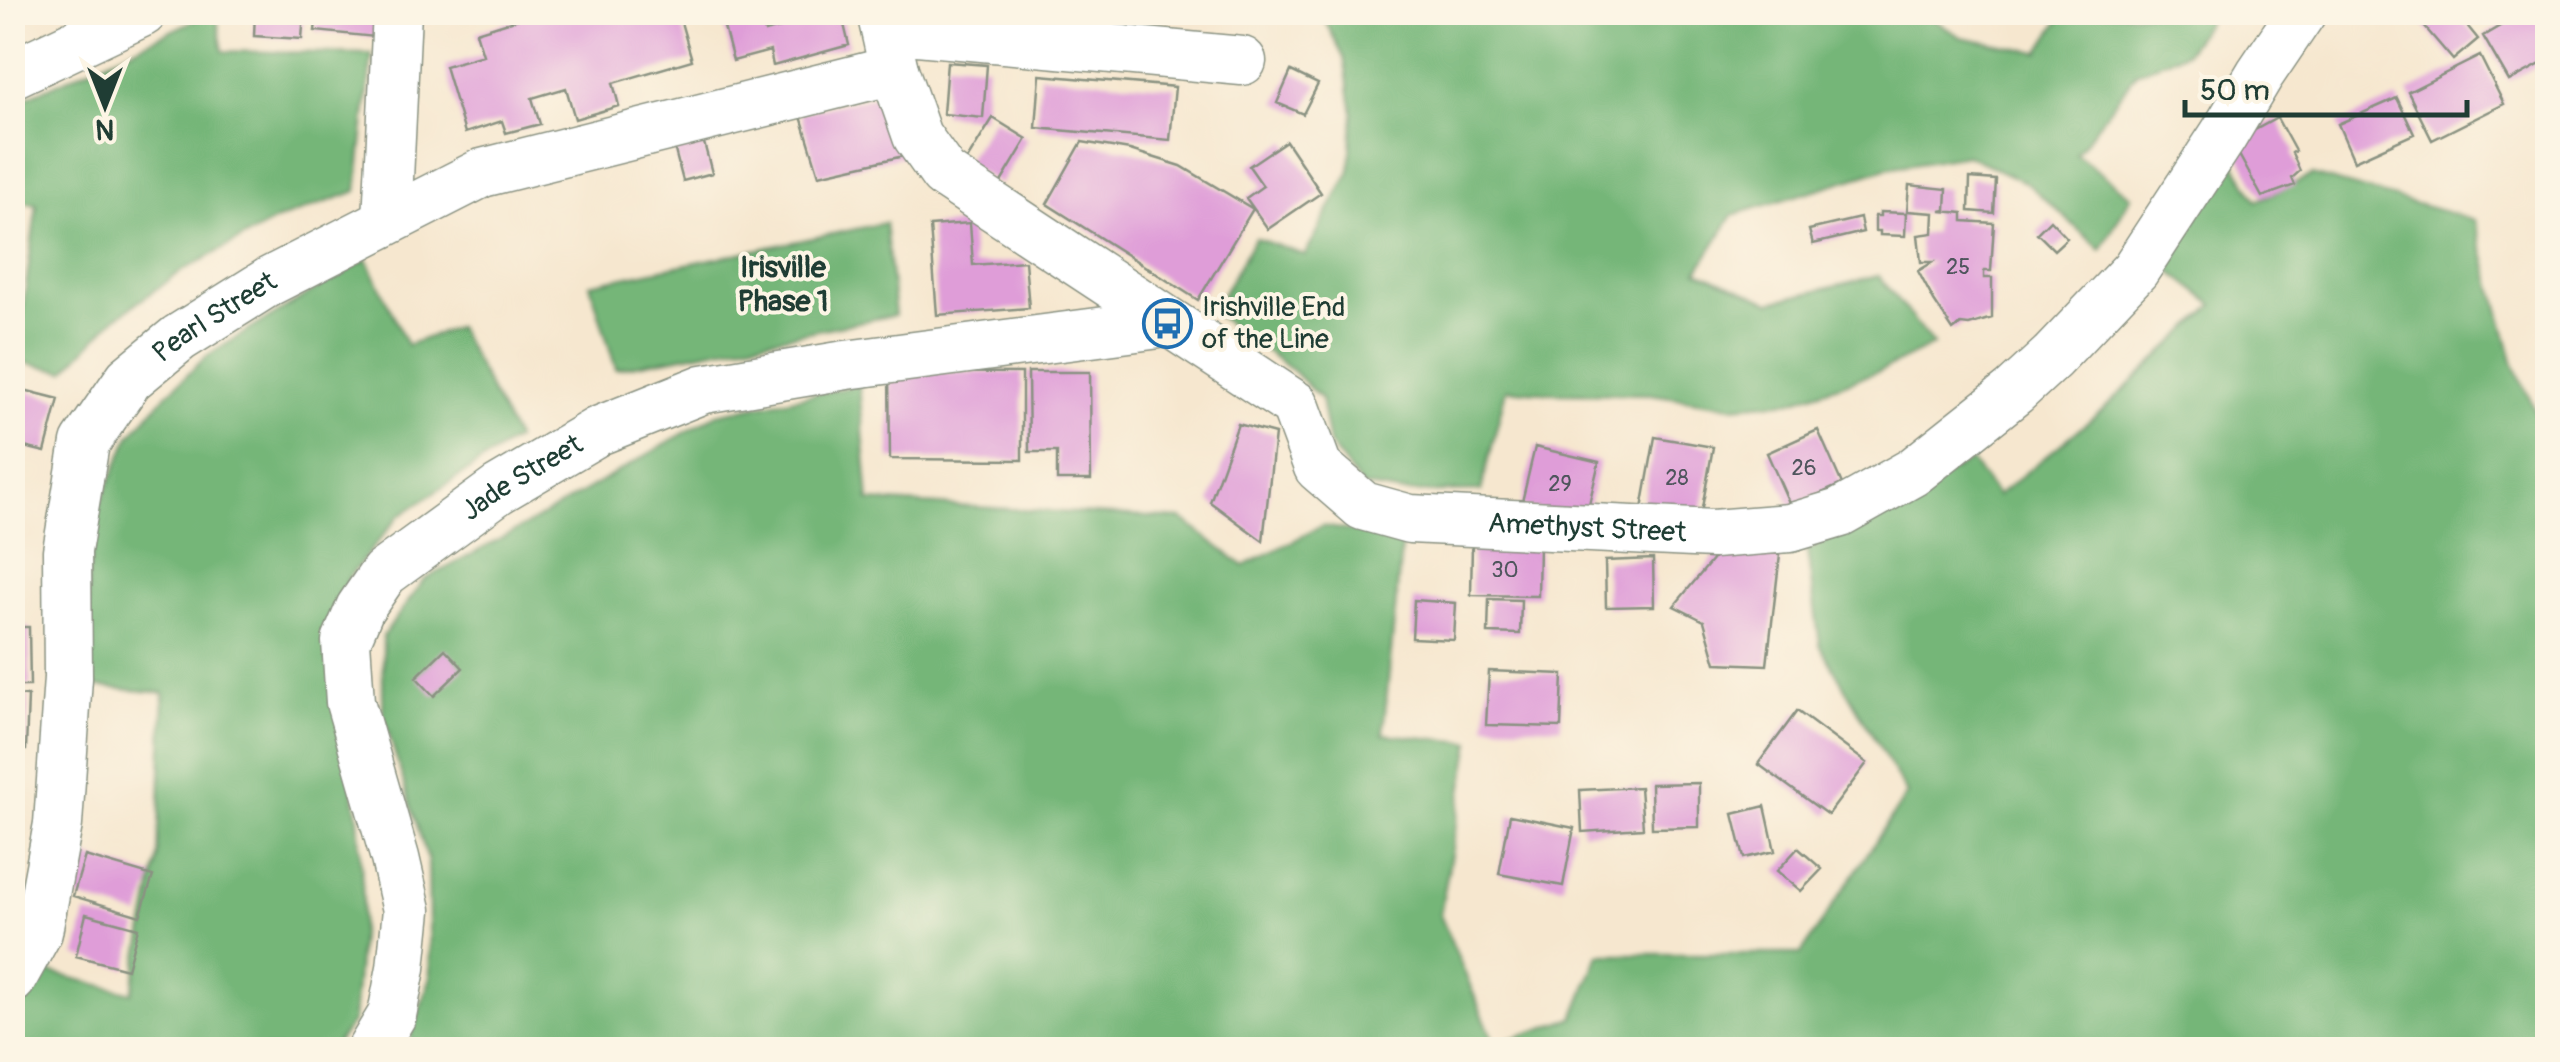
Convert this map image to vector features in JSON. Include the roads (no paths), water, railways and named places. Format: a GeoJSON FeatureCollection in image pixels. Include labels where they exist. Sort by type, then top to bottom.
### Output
{"type":"FeatureCollection","features":[{"type":"Feature","properties":{"kind":"street"},"geometry":{"type":"LineString","coordinates":[[12,74],[143,12]]}},
{"type":"Feature","properties":{"kind":"street"},"geometry":{"type":"LineString","coordinates":[[387,220],[397,12]]}},
{"type":"Feature","properties":{"kind":"street","name":"Amethyst Street"},"geometry":{"type":"LineString","coordinates":[[887,37],[916,136],[944,174],[1295,406],[1318,467],[1363,506],[1410,519],[1713,534],[1790,528],[1840,512],[1913,472],[2014,392],[2135,270],[2302,12]]}},
{"type":"Feature","properties":{"kind":"street","name":"Pearl Street"},"geometry":{"type":"LineString","coordinates":[[12,978],[38,932],[58,824],[68,678],[67,551],[85,443],[129,379],[179,338],[270,281],[482,173],[887,37],[1242,61]]}},
{"type":"Feature","properties":{"kind":"street","name":"Jade Street"},"geometry":{"type":"LineString","coordinates":[[370,1050],[392,1014],[407,910],[350,702],[346,642],[360,608],[384,573],[498,490],[598,431],[703,388],[1167,323]]}},
{"type":"Feature","properties":{"kind":"place","name":"Irishville End of the Line"},"geometry":{"type":"Point","coordinates":[1167,323]}},
{"type":"Feature","properties":{"kind":"district","name":"Irisville Phase 1"},"geometry":{"type":"Point","coordinates":[783,284]}}]}
